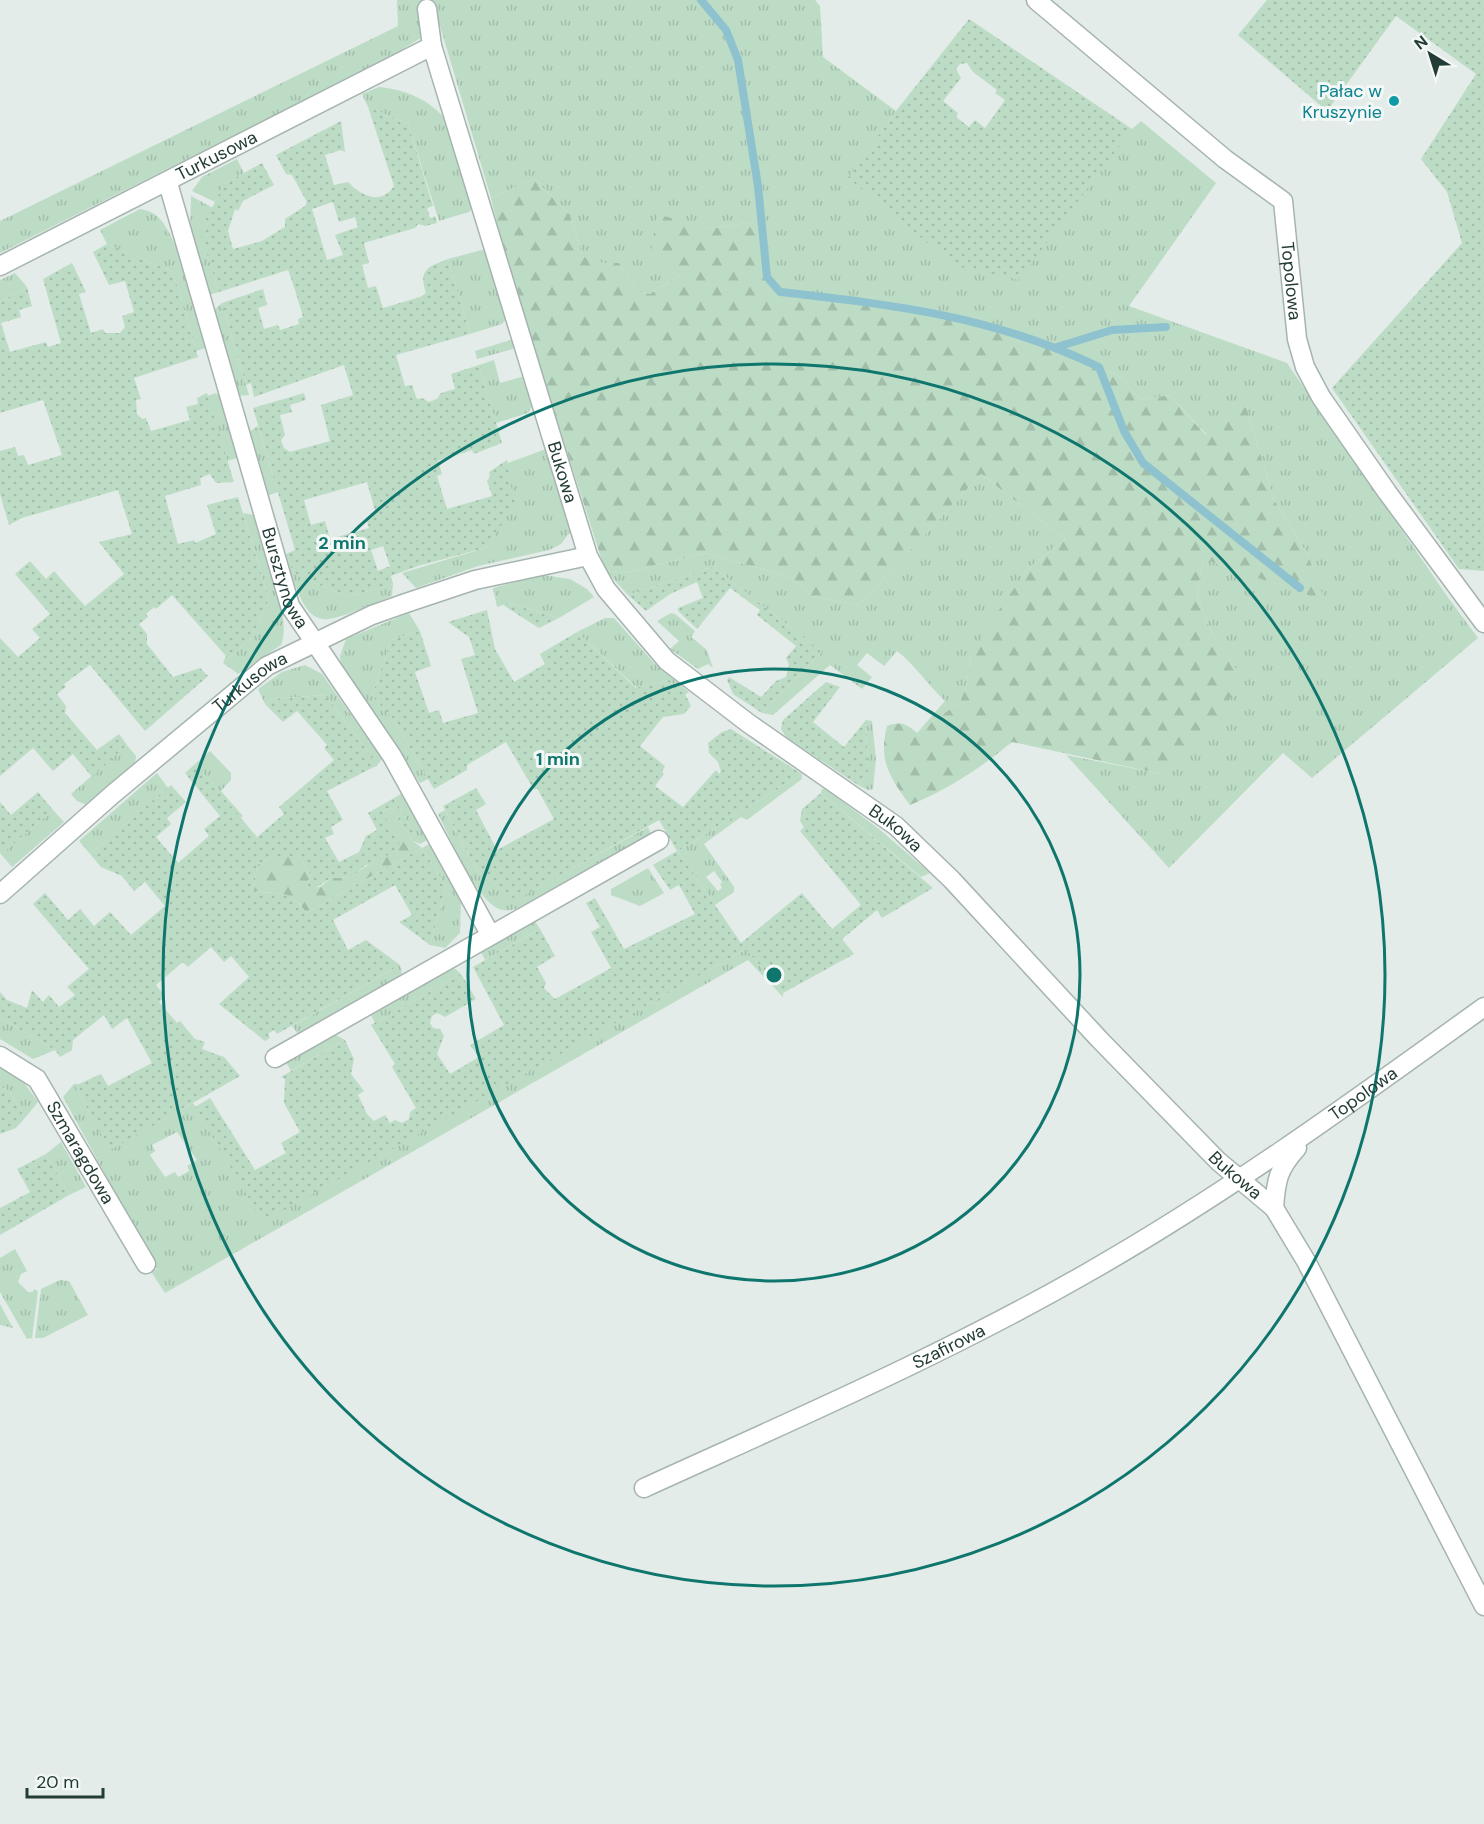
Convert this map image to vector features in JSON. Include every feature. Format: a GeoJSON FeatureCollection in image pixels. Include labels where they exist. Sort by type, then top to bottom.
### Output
{"type":"FeatureCollection","features":[{"type":"Feature","properties":{"kind":"street","name":"Topolowa"},"geometry":{"type":"LineString","coordinates":[[1036,0],[1225,159],[1283,201],[1297,339],[1305,367],[1321,397],[1387,492],[1484,623]]}},
{"type":"Feature","properties":{"kind":"street","name":"Bukowa"},"geometry":{"type":"LineString","coordinates":[[427,9],[432,46],[588,556],[606,589],[667,662],[748,723],[896,826],[963,891],[1107,1047],[1218,1161],[1274,1208],[1306,1261],[1484,1606]]}},
{"type":"Feature","properties":{"kind":"street","name":"Turkusowa"},"geometry":{"type":"LineString","coordinates":[[0,266],[168,183],[432,46]]}},
{"type":"Feature","properties":{"kind":"street","name":"Bursztynowa"},"geometry":{"type":"LineString","coordinates":[[168,183],[290,606],[312,642],[392,756],[490,934]]}},
{"type":"Feature","properties":{"kind":"street","name":"Turkusowa"},"geometry":{"type":"LineString","coordinates":[[0,894],[113,794],[267,666],[312,642],[372,615],[476,579],[588,556]]}},
{"type":"Feature","properties":{"kind":"street"},"geometry":{"type":"LineString","coordinates":[[275,1058],[658,840]]}},
{"type":"Feature","properties":{"kind":"street","name":"Topolowa"},"geometry":{"type":"LineString","coordinates":[[1239,1178],[1317,1127],[1484,1007]]}},
{"type":"Feature","properties":{"kind":"street","name":"Szmaragdowa"},"geometry":{"type":"LineString","coordinates":[[0,1056],[37,1079],[146,1264]]}},
{"type":"Feature","properties":{"kind":"street"},"geometry":{"type":"LineString","coordinates":[[1274,1208],[1277,1177],[1283,1163],[1317,1127]]}},
{"type":"Feature","properties":{"kind":"street","name":"Szafirowa"},"geometry":{"type":"LineString","coordinates":[[644,1488],[985,1330],[1089,1273],[1239,1178]]}},
{"type":"Feature","properties":{"kind":"green space"},"geometry":{"type":"Polygon","coordinates":[[[397,0],[815,0],[820,6],[823,57],[896,111],[848,179],[1132,129],[1141,121],[1216,183],[1129,306],[1287,363],[1478,638],[1312,778],[1283,753],[1169,868],[1066,755],[1162,774],[1239,674],[1213,636],[1197,596],[1203,559],[1324,600],[1308,555],[1274,500],[1246,406],[1207,435],[1169,395],[1141,400],[1119,376],[1057,347],[1017,332],[934,312],[780,292],[767,277],[762,225],[746,223],[710,229],[657,215],[681,274],[650,294],[638,291],[619,263],[602,263],[582,256],[570,215],[534,179],[491,198],[440,26],[395,54],[0,253],[0,221],[398,26],[397,0]]]}},
{"type":"Feature","properties":{"kind":"green space"},"geometry":{"type":"Polygon","coordinates":[[[1267,0],[1484,0],[1484,571],[1459,569],[1332,388],[1462,243],[1447,192],[1421,159],[1476,74],[1396,16],[1327,111],[1238,35],[1267,0]]]}},
{"type":"Feature","properties":{"kind":"green space"},"geometry":{"type":"Polygon","coordinates":[[[969,19],[1132,129],[1019,280],[956,266],[848,178],[896,111],[969,19]],[[967,63],[960,64],[956,69],[961,78],[943,101],[958,113],[956,117],[969,127],[975,120],[985,128],[1005,100],[995,93],[997,90],[973,72],[967,63]]]}},
{"type":"Feature","properties":{"kind":"green space"},"geometry":{"type":"Polygon","coordinates":[[[379,87],[415,96],[431,105],[444,118],[456,147],[474,207],[469,212],[439,221],[408,124],[368,107],[362,94],[379,87]]]}},
{"type":"Feature","properties":{"kind":"green space"},"geometry":{"type":"Polygon","coordinates":[[[368,107],[408,124],[433,206],[427,208],[430,218],[435,216],[437,223],[425,226],[418,224],[415,228],[364,243],[369,263],[362,265],[368,288],[376,286],[383,308],[420,297],[426,293],[423,279],[426,270],[448,259],[470,334],[396,355],[405,386],[412,385],[417,399],[422,398],[429,402],[437,399],[441,393],[455,389],[451,374],[479,365],[502,443],[474,454],[472,450],[438,461],[442,474],[437,476],[447,509],[492,496],[487,481],[490,477],[489,472],[507,460],[512,476],[508,477],[516,501],[488,547],[418,566],[391,576],[393,584],[348,597],[294,574],[286,554],[295,550],[253,408],[304,393],[306,400],[290,405],[292,412],[280,415],[285,435],[281,440],[284,448],[290,452],[330,441],[321,405],[353,395],[344,365],[254,397],[251,383],[246,385],[222,303],[263,289],[267,305],[258,308],[264,329],[278,325],[280,330],[299,324],[298,319],[303,317],[294,287],[288,270],[219,292],[200,231],[224,184],[262,163],[274,185],[243,201],[238,211],[235,209],[228,231],[233,249],[262,241],[285,227],[285,219],[305,206],[307,202],[292,175],[286,174],[276,155],[341,121],[345,152],[341,150],[325,155],[334,185],[348,182],[358,191],[376,197],[382,196],[394,186],[368,107]],[[333,202],[312,209],[327,260],[343,255],[335,235],[358,227],[355,217],[339,222],[333,202]],[[367,482],[304,500],[311,525],[325,521],[330,539],[369,528],[366,518],[376,514],[367,482]],[[383,546],[371,550],[378,571],[390,566],[383,546]]]}},
{"type":"Feature","properties":{"kind":"green space"},"geometry":{"type":"Polygon","coordinates":[[[237,159],[244,173],[224,184],[215,202],[192,191],[202,177],[237,159]]]}},
{"type":"Feature","properties":{"kind":"green space"},"geometry":{"type":"Polygon","coordinates":[[[534,179],[570,215],[582,256],[602,263],[619,263],[638,291],[650,294],[681,274],[651,252],[657,214],[710,229],[746,223],[762,224],[767,277],[780,292],[934,312],[1017,332],[1057,347],[1119,376],[1141,400],[1169,395],[1206,435],[1246,406],[1274,500],[1308,555],[1325,601],[1203,559],[1197,596],[1213,636],[1239,673],[1235,689],[1208,738],[1162,774],[1012,742],[963,778],[910,805],[892,777],[885,759],[887,726],[904,724],[917,733],[960,702],[966,687],[971,655],[996,614],[1027,570],[1065,539],[981,474],[859,605],[811,596],[791,577],[705,553],[624,573],[605,570],[506,261],[491,198],[534,179]]]}},
{"type":"Feature","properties":{"kind":"green space"},"geometry":{"type":"Polygon","coordinates":[[[191,196],[213,208],[201,231],[219,292],[209,295],[190,232],[191,196]]]}},
{"type":"Feature","properties":{"kind":"green space"},"geometry":{"type":"Polygon","coordinates":[[[140,209],[158,217],[168,231],[188,280],[206,348],[196,351],[173,272],[107,244],[100,230],[140,209]]]}},
{"type":"Feature","properties":{"kind":"green space"},"geometry":{"type":"Polygon","coordinates":[[[107,244],[173,272],[198,357],[134,378],[141,399],[136,400],[137,414],[142,419],[146,418],[151,431],[190,420],[186,407],[198,404],[197,398],[207,393],[234,482],[216,483],[210,474],[200,478],[201,485],[165,496],[178,544],[194,540],[195,543],[216,534],[207,505],[238,497],[269,599],[251,639],[223,663],[226,656],[172,595],[156,609],[154,607],[146,614],[148,617],[139,624],[147,634],[147,644],[173,677],[200,668],[208,676],[145,731],[90,665],[64,684],[66,687],[57,694],[66,706],[65,713],[97,750],[119,734],[127,745],[92,777],[73,754],[53,771],[33,748],[0,776],[0,638],[18,657],[40,638],[32,629],[50,614],[15,574],[30,561],[46,579],[54,571],[85,606],[124,574],[99,542],[132,534],[118,490],[22,518],[9,525],[0,494],[0,451],[15,447],[18,456],[24,455],[28,465],[62,455],[43,400],[0,413],[0,302],[27,287],[32,306],[19,310],[21,317],[1,323],[10,352],[46,342],[48,347],[61,343],[43,279],[72,263],[86,292],[79,294],[91,333],[103,329],[105,333],[120,333],[125,327],[122,316],[134,312],[125,281],[109,285],[93,252],[107,244]]]}},
{"type":"Feature","properties":{"kind":"green space"},"geometry":{"type":"Polygon","coordinates":[[[486,249],[507,318],[502,324],[470,334],[448,259],[486,249]]]}},
{"type":"Feature","properties":{"kind":"green space"},"geometry":{"type":"Polygon","coordinates":[[[15,273],[27,287],[0,302],[0,280],[15,273]]]}},
{"type":"Feature","properties":{"kind":"green space"},"geometry":{"type":"Polygon","coordinates":[[[222,303],[249,395],[238,396],[214,310],[222,303]]]}},
{"type":"Feature","properties":{"kind":"green space"},"geometry":{"type":"Polygon","coordinates":[[[513,339],[516,348],[477,359],[475,351],[513,339]]]}},
{"type":"Feature","properties":{"kind":"green space"},"geometry":{"type":"Polygon","coordinates":[[[494,360],[500,383],[525,376],[533,404],[528,413],[496,423],[479,365],[494,360]]]}},
{"type":"Feature","properties":{"kind":"green space"},"geometry":{"type":"Polygon","coordinates":[[[216,393],[219,395],[238,458],[227,461],[207,396],[216,393]]]}},
{"type":"Feature","properties":{"kind":"green space"},"geometry":{"type":"Polygon","coordinates":[[[258,426],[278,492],[267,496],[249,432],[258,426]]]}},
{"type":"Feature","properties":{"kind":"green space"},"geometry":{"type":"Polygon","coordinates":[[[546,449],[570,526],[570,532],[561,544],[549,550],[478,566],[416,588],[402,573],[488,547],[508,476],[511,476],[508,463],[546,449]]]}},
{"type":"Feature","properties":{"kind":"green space"},"geometry":{"type":"Polygon","coordinates":[[[981,474],[1065,539],[1027,570],[971,655],[966,687],[960,702],[917,733],[945,701],[897,651],[884,666],[867,653],[857,665],[872,677],[862,689],[830,665],[773,715],[762,713],[822,652],[713,567],[628,595],[605,570],[624,573],[705,553],[791,577],[811,596],[859,605],[981,474]]]}},
{"type":"Feature","properties":{"kind":"green space"},"geometry":{"type":"Polygon","coordinates":[[[243,513],[254,515],[264,544],[280,600],[284,633],[281,645],[238,674],[223,663],[251,639],[269,599],[243,513]]]}},
{"type":"Feature","properties":{"kind":"green space"},"geometry":{"type":"Polygon","coordinates":[[[286,554],[294,574],[348,597],[393,584],[392,596],[347,614],[320,619],[311,613],[303,602],[294,583],[286,554]]]}},
{"type":"Feature","properties":{"kind":"green space"},"geometry":{"type":"Polygon","coordinates":[[[713,567],[822,652],[762,713],[733,694],[727,680],[729,677],[761,697],[776,681],[786,677],[789,664],[786,658],[796,646],[757,615],[760,610],[730,588],[697,629],[678,611],[678,608],[703,598],[697,582],[670,594],[646,611],[628,595],[713,567]]]}},
{"type":"Feature","properties":{"kind":"green space"},"geometry":{"type":"Polygon","coordinates":[[[543,575],[570,579],[587,589],[594,597],[559,618],[508,603],[497,607],[493,588],[543,575]]]}},
{"type":"Feature","properties":{"kind":"green space"},"geometry":{"type":"Polygon","coordinates":[[[508,603],[559,618],[539,628],[503,605],[508,603]]]}},
{"type":"Feature","properties":{"kind":"green space"},"geometry":{"type":"Polygon","coordinates":[[[487,610],[495,649],[514,682],[545,664],[540,654],[577,632],[636,688],[669,680],[685,694],[691,706],[684,714],[663,717],[640,746],[665,766],[662,772],[664,774],[655,786],[683,807],[716,770],[719,774],[721,771],[718,762],[709,753],[708,743],[722,732],[731,729],[802,774],[678,851],[741,943],[802,893],[832,929],[861,905],[800,831],[804,827],[800,821],[802,809],[821,793],[933,888],[882,918],[877,910],[842,939],[854,954],[783,993],[746,949],[263,1222],[195,1107],[210,1098],[255,1170],[286,1153],[281,1143],[300,1132],[284,1103],[285,1079],[281,1077],[345,1040],[354,1059],[351,1074],[364,1091],[358,1095],[367,1114],[374,1121],[385,1115],[390,1123],[395,1120],[402,1123],[409,1119],[410,1112],[416,1108],[392,1067],[395,1064],[371,1025],[461,974],[476,999],[445,1017],[437,1013],[432,1016],[430,1023],[433,1028],[440,1029],[444,1036],[437,1054],[450,1074],[479,1057],[470,1045],[504,1025],[473,967],[540,929],[555,956],[537,967],[546,983],[544,988],[555,999],[611,968],[591,932],[600,927],[586,903],[595,898],[624,949],[695,914],[679,885],[670,890],[653,865],[677,851],[659,820],[516,900],[477,871],[443,806],[476,788],[486,804],[476,810],[497,850],[554,819],[537,788],[534,790],[506,742],[467,765],[467,770],[434,789],[394,720],[372,696],[391,640],[420,631],[431,666],[415,672],[429,713],[439,710],[443,723],[478,713],[461,659],[475,655],[469,637],[448,622],[487,610]]]}},
{"type":"Feature","properties":{"kind":"green space"},"geometry":{"type":"Polygon","coordinates":[[[409,613],[420,631],[391,640],[372,696],[394,720],[428,779],[420,783],[341,664],[340,656],[346,639],[409,613]]]}},
{"type":"Feature","properties":{"kind":"green space"},"geometry":{"type":"Polygon","coordinates":[[[671,613],[695,631],[691,637],[707,650],[713,668],[708,664],[698,669],[670,649],[679,641],[657,621],[671,613]]]}},
{"type":"Feature","properties":{"kind":"green space"},"geometry":{"type":"Polygon","coordinates":[[[605,618],[614,618],[654,663],[689,692],[685,695],[669,680],[637,688],[577,632],[605,618]]]}},
{"type":"Feature","properties":{"kind":"green space"},"geometry":{"type":"Polygon","coordinates":[[[305,665],[322,674],[382,759],[376,767],[364,746],[325,695],[271,699],[265,704],[258,689],[282,672],[305,665]]]}},
{"type":"Feature","properties":{"kind":"green space"},"geometry":{"type":"Polygon","coordinates":[[[826,682],[840,687],[813,722],[844,747],[866,720],[868,773],[858,785],[786,737],[781,729],[783,720],[826,682]]]}},
{"type":"Feature","properties":{"kind":"green space"},"geometry":{"type":"Polygon","coordinates":[[[325,695],[364,746],[376,766],[327,791],[343,820],[331,827],[334,834],[325,838],[339,862],[359,852],[366,836],[377,830],[368,813],[394,798],[420,844],[413,841],[392,809],[388,808],[383,812],[400,846],[378,862],[364,866],[352,877],[331,878],[311,891],[307,889],[310,874],[299,856],[273,856],[257,865],[254,891],[289,896],[306,913],[422,848],[446,887],[430,945],[399,922],[412,915],[395,885],[333,920],[348,950],[366,940],[400,965],[277,1034],[274,1030],[268,1034],[270,1038],[265,1041],[219,1004],[249,977],[231,956],[224,962],[211,947],[188,967],[183,962],[156,985],[165,996],[159,1002],[177,1023],[180,1021],[195,1039],[205,1042],[202,1049],[224,1057],[240,1076],[110,1150],[74,1084],[101,1074],[108,1086],[152,1063],[127,1018],[112,1029],[104,1015],[73,1040],[72,1050],[60,1057],[55,1050],[0,1018],[0,992],[7,1000],[27,1008],[32,990],[43,1002],[49,995],[59,1007],[75,995],[67,987],[89,969],[33,904],[45,893],[68,920],[80,909],[94,926],[110,912],[131,935],[165,906],[145,882],[134,891],[122,876],[101,867],[90,854],[171,785],[186,802],[167,818],[171,824],[156,837],[178,863],[209,836],[204,829],[220,816],[185,773],[195,764],[257,837],[284,814],[279,807],[334,760],[324,748],[327,745],[297,711],[283,722],[265,704],[271,699],[325,695]]]}},
{"type":"Feature","properties":{"kind":"green space"},"geometry":{"type":"Polygon","coordinates":[[[866,720],[872,721],[876,759],[873,789],[868,790],[858,785],[868,773],[866,720]]]}},
{"type":"Feature","properties":{"kind":"green space"},"geometry":{"type":"Polygon","coordinates":[[[127,745],[136,756],[135,763],[87,805],[77,801],[71,794],[127,745]]]}},
{"type":"Feature","properties":{"kind":"green space"},"geometry":{"type":"Polygon","coordinates":[[[210,751],[231,773],[231,780],[221,791],[243,816],[240,818],[195,764],[210,751]]]}},
{"type":"Feature","properties":{"kind":"green space"},"geometry":{"type":"Polygon","coordinates":[[[157,773],[168,788],[90,854],[79,841],[157,773]]]}},
{"type":"Feature","properties":{"kind":"green space"},"geometry":{"type":"Polygon","coordinates":[[[802,774],[802,779],[747,820],[741,817],[704,844],[734,887],[734,892],[715,905],[678,851],[802,774]],[[714,871],[706,877],[718,891],[722,888],[720,884],[722,882],[714,871]]]}},
{"type":"Feature","properties":{"kind":"green space"},"geometry":{"type":"Polygon","coordinates":[[[822,789],[826,789],[879,829],[930,873],[921,877],[821,793],[822,789]]]}},
{"type":"Feature","properties":{"kind":"green space"},"geometry":{"type":"Polygon","coordinates":[[[38,792],[53,810],[4,852],[0,848],[0,802],[11,815],[38,792]]]}},
{"type":"Feature","properties":{"kind":"green space"},"geometry":{"type":"Polygon","coordinates":[[[403,793],[429,839],[420,844],[394,798],[403,793]]]}},
{"type":"Feature","properties":{"kind":"green space"},"geometry":{"type":"Polygon","coordinates":[[[388,808],[392,809],[413,841],[422,848],[306,913],[295,900],[284,894],[254,891],[257,865],[273,856],[299,856],[310,874],[307,888],[320,887],[331,878],[352,877],[380,859],[389,847],[394,837],[383,812],[388,808]]]}},
{"type":"Feature","properties":{"kind":"green space"},"geometry":{"type":"Polygon","coordinates":[[[53,810],[64,822],[12,867],[0,853],[0,848],[5,851],[53,810]]]}},
{"type":"Feature","properties":{"kind":"green space"},"geometry":{"type":"Polygon","coordinates":[[[445,810],[477,871],[516,899],[648,827],[651,834],[535,901],[515,909],[503,910],[484,897],[466,869],[438,814],[445,810]]]}},
{"type":"Feature","properties":{"kind":"green space"},"geometry":{"type":"Polygon","coordinates":[[[431,843],[461,901],[460,933],[445,948],[430,945],[446,887],[422,848],[431,843]]]}},
{"type":"Feature","properties":{"kind":"green space"},"geometry":{"type":"Polygon","coordinates":[[[648,868],[664,893],[640,906],[611,895],[611,889],[648,868]]]}},
{"type":"Feature","properties":{"kind":"green space"},"geometry":{"type":"Polygon","coordinates":[[[535,921],[540,929],[485,960],[481,952],[535,921]]]}},
{"type":"Feature","properties":{"kind":"green space"},"geometry":{"type":"Polygon","coordinates":[[[746,949],[783,993],[783,997],[748,960],[165,1293],[152,1273],[157,1269],[63,1097],[74,1084],[110,1149],[193,1103],[263,1221],[746,949]],[[177,1132],[152,1145],[155,1151],[150,1155],[165,1177],[175,1172],[178,1177],[189,1171],[187,1166],[197,1160],[177,1132]]]}},
{"type":"Feature","properties":{"kind":"green space"},"geometry":{"type":"Polygon","coordinates":[[[400,965],[402,975],[298,1034],[292,1026],[400,965]]]}},
{"type":"Feature","properties":{"kind":"green space"},"geometry":{"type":"Polygon","coordinates":[[[453,967],[461,974],[375,1023],[371,1015],[453,967]]]}},
{"type":"Feature","properties":{"kind":"green space"},"geometry":{"type":"Polygon","coordinates":[[[0,1018],[55,1050],[33,1059],[0,1039],[0,1018]]]}},
{"type":"Feature","properties":{"kind":"green space"},"geometry":{"type":"Polygon","coordinates":[[[336,1035],[345,1040],[291,1071],[286,1062],[336,1035]]]}},
{"type":"Feature","properties":{"kind":"green space"},"geometry":{"type":"Polygon","coordinates":[[[0,1064],[25,1084],[38,1102],[25,1118],[9,1091],[0,1086],[0,1064]]]}},
{"type":"Feature","properties":{"kind":"green space"},"geometry":{"type":"Polygon","coordinates":[[[0,1086],[9,1091],[25,1118],[16,1128],[0,1134],[0,1086]]]}},
{"type":"Feature","properties":{"kind":"green space"},"geometry":{"type":"Polygon","coordinates":[[[61,1142],[86,1187],[69,1195],[46,1154],[61,1142]]]}},
{"type":"Feature","properties":{"kind":"green space"},"geometry":{"type":"Polygon","coordinates":[[[46,1154],[69,1195],[0,1235],[0,1208],[30,1192],[17,1169],[46,1154]]]}},
{"type":"Feature","properties":{"kind":"green space"},"geometry":{"type":"Polygon","coordinates":[[[15,1249],[27,1271],[21,1274],[18,1282],[28,1292],[33,1292],[34,1289],[38,1291],[32,1338],[27,1339],[0,1292],[0,1258],[15,1249]]]}},
{"type":"Feature","properties":{"kind":"green space"},"geometry":{"type":"Polygon","coordinates":[[[60,1280],[69,1281],[88,1315],[43,1338],[35,1338],[41,1289],[60,1280]]]}},
{"type":"Feature","properties":{"kind":"green space"},"geometry":{"type":"Polygon","coordinates":[[[0,1304],[13,1328],[0,1325],[0,1304]]]}},
{"type":"Feature","properties":{"kind":"waterway"},"geometry":{"type":"LineString","coordinates":[[701,0],[726,30],[738,60],[758,186],[767,277],[780,292],[904,308],[982,324],[1060,350],[1099,367],[1124,431],[1143,463],[1300,588]]}},
{"type":"Feature","properties":{"kind":"waterway"},"geometry":{"type":"LineString","coordinates":[[1057,347],[1112,330],[1166,327]]}},
{"type":"Feature","properties":{"kind":"place","name":"Pałac w Kruszynie"},"geometry":{"type":"Point","coordinates":[1394,101]}}]}
